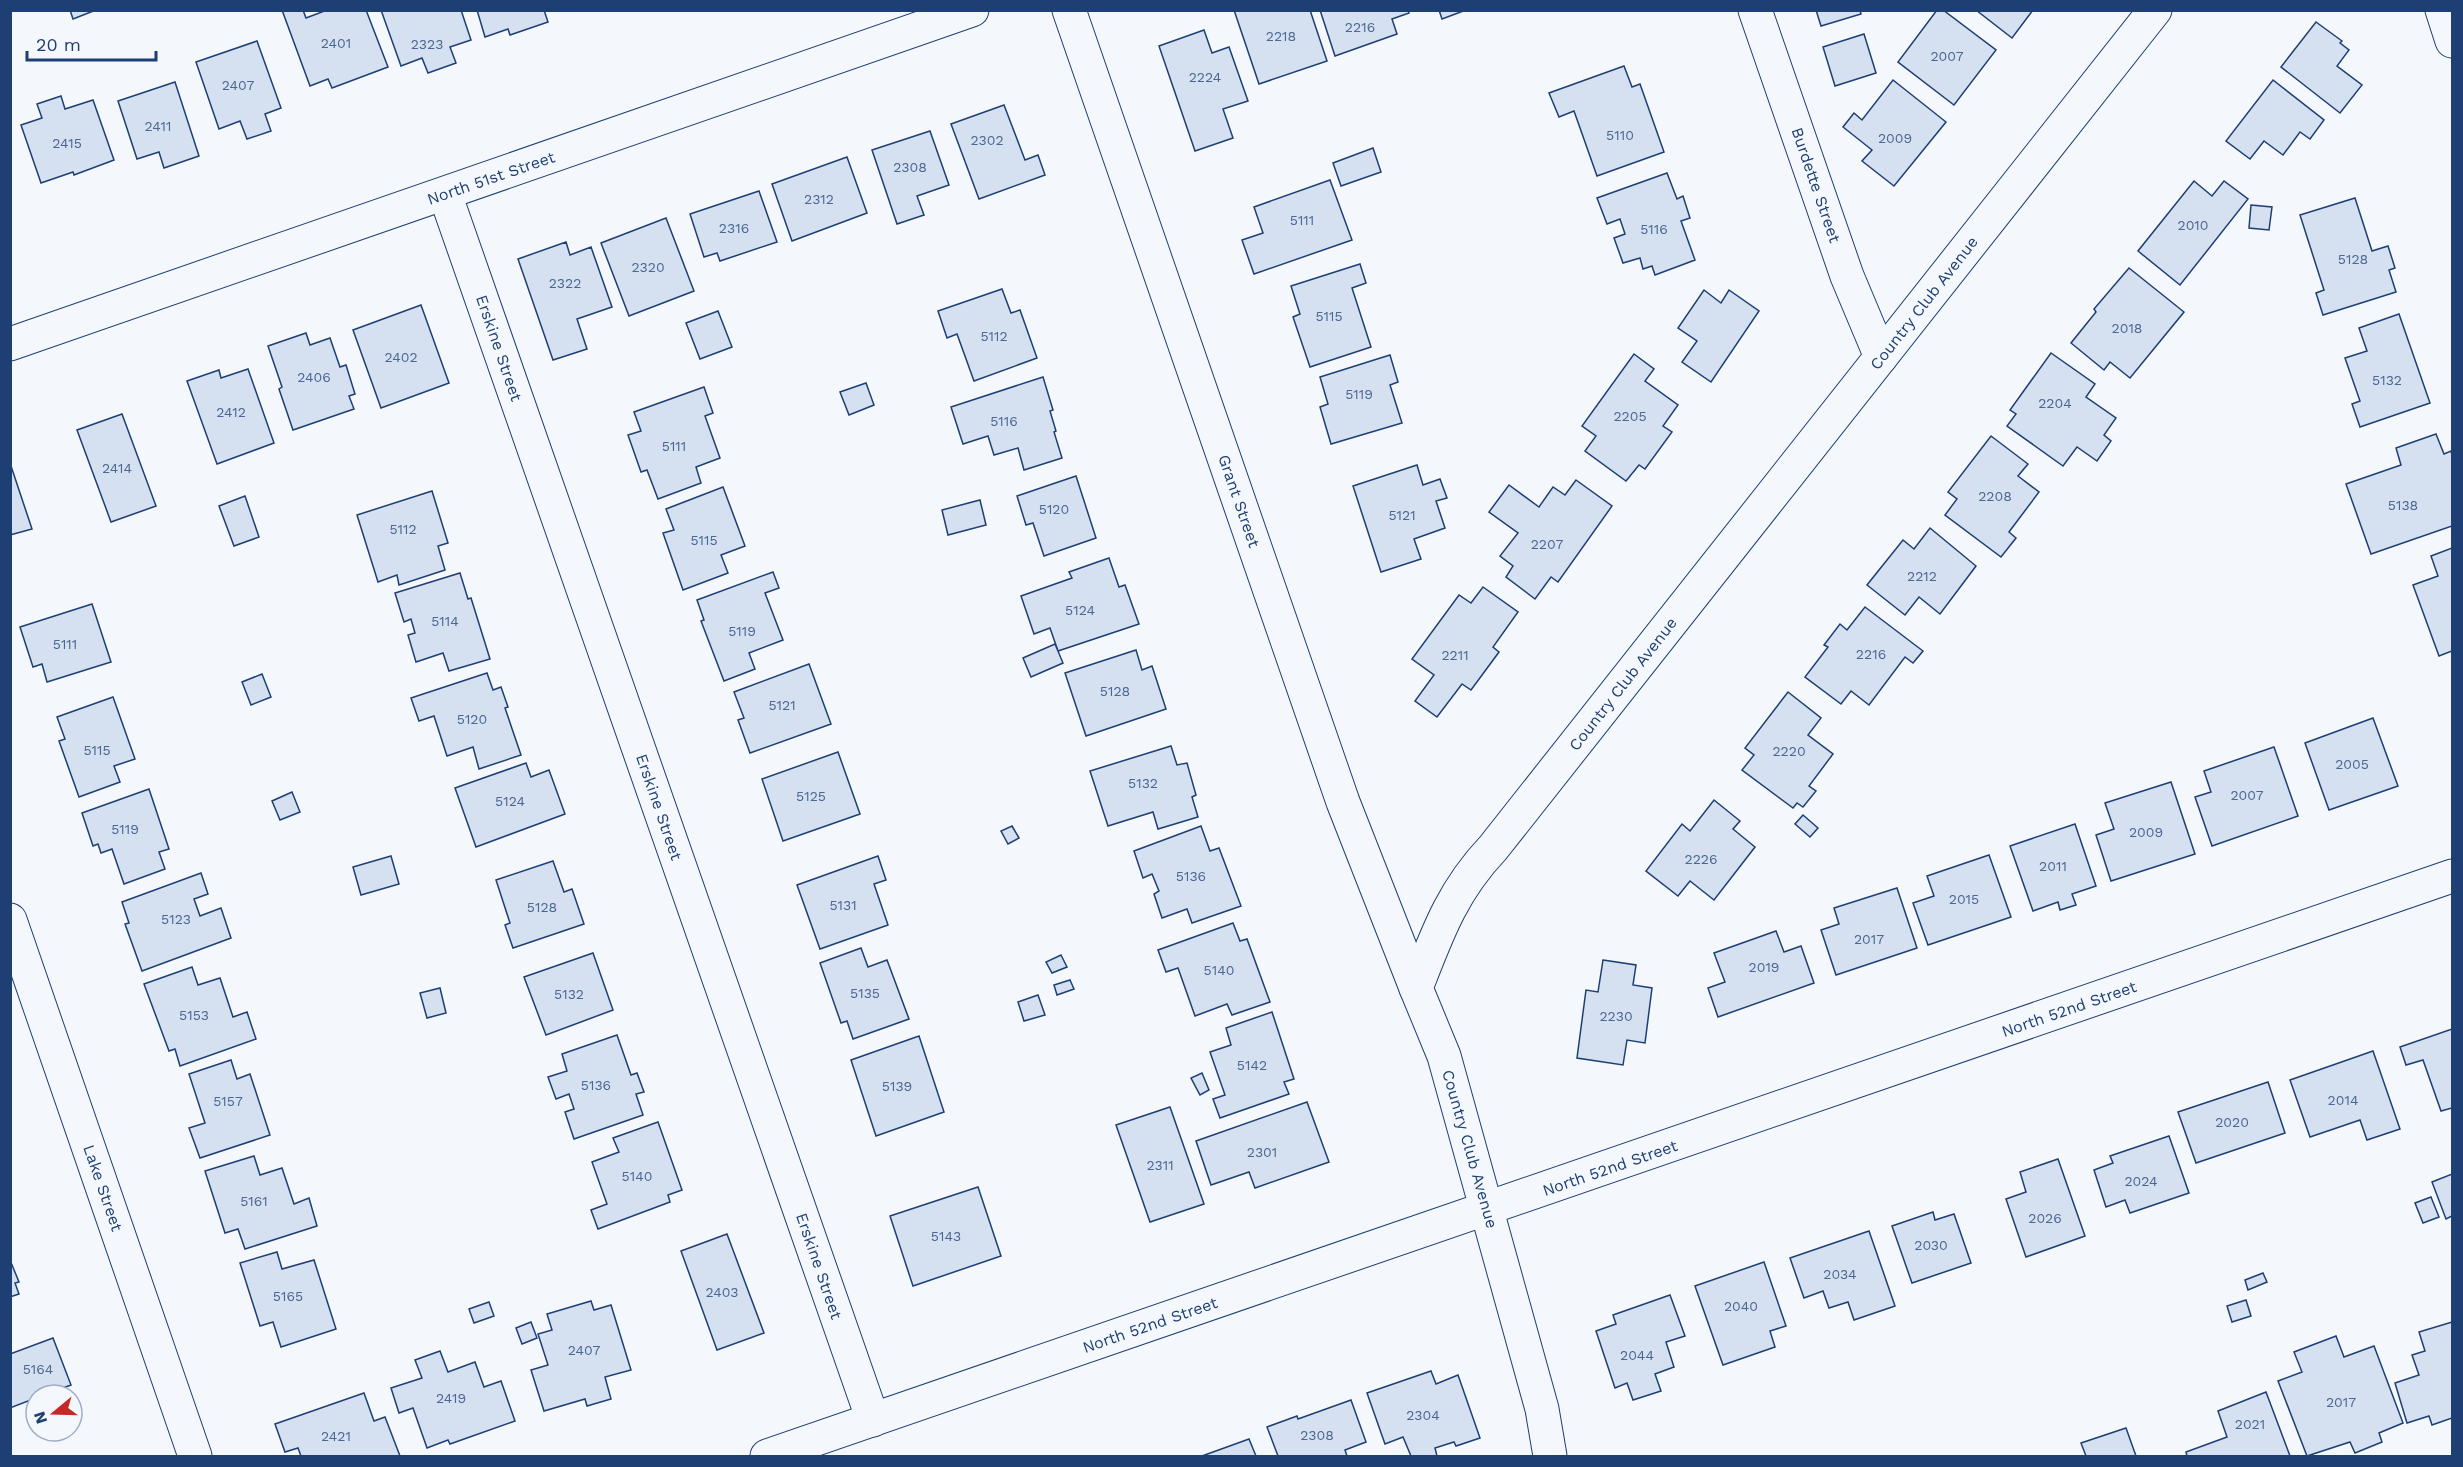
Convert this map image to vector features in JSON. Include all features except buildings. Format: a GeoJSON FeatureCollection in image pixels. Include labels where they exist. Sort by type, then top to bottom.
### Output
{"type":"FeatureCollection","features":[{"type":"Feature","properties":{"kind":"street","name":"North 51st Street"},"geometry":{"type":"LineString","coordinates":[[10,344],[972,10]]}},
{"type":"Feature","properties":{"kind":"street","name":"Grant Street"},"geometry":{"type":"LineString","coordinates":[[1069,10],[1343,802],[1416,988]]}},
{"type":"Feature","properties":{"kind":"street","name":"Burdette Street"},"geometry":{"type":"LineString","coordinates":[[1755,10],[1847,276],[1881,357]]}},
{"type":"Feature","properties":{"kind":"street","name":"Country Club Avenue"},"geometry":{"type":"LineString","coordinates":[[1550,1456],[1542,1409],[1444,1056],[1416,988],[1443,917],[1473,870],[1493,848],[2155,10]]}},
{"type":"Feature","properties":{"kind":"street"},"geometry":{"type":"LineString","coordinates":[[2442,10],[2452,41]]}},
{"type":"Feature","properties":{"kind":"street","name":"Erskine Street"},"geometry":{"type":"LineString","coordinates":[[445,194],[873,1420]]}},
{"type":"Feature","properties":{"kind":"street","name":"North 52nd Street"},"geometry":{"type":"LineString","coordinates":[[767,1456],[2452,876]]}},
{"type":"Feature","properties":{"kind":"street","name":"Lake Street"},"geometry":{"type":"LineString","coordinates":[[10,920],[19,973],[195,1456]]}}]}
